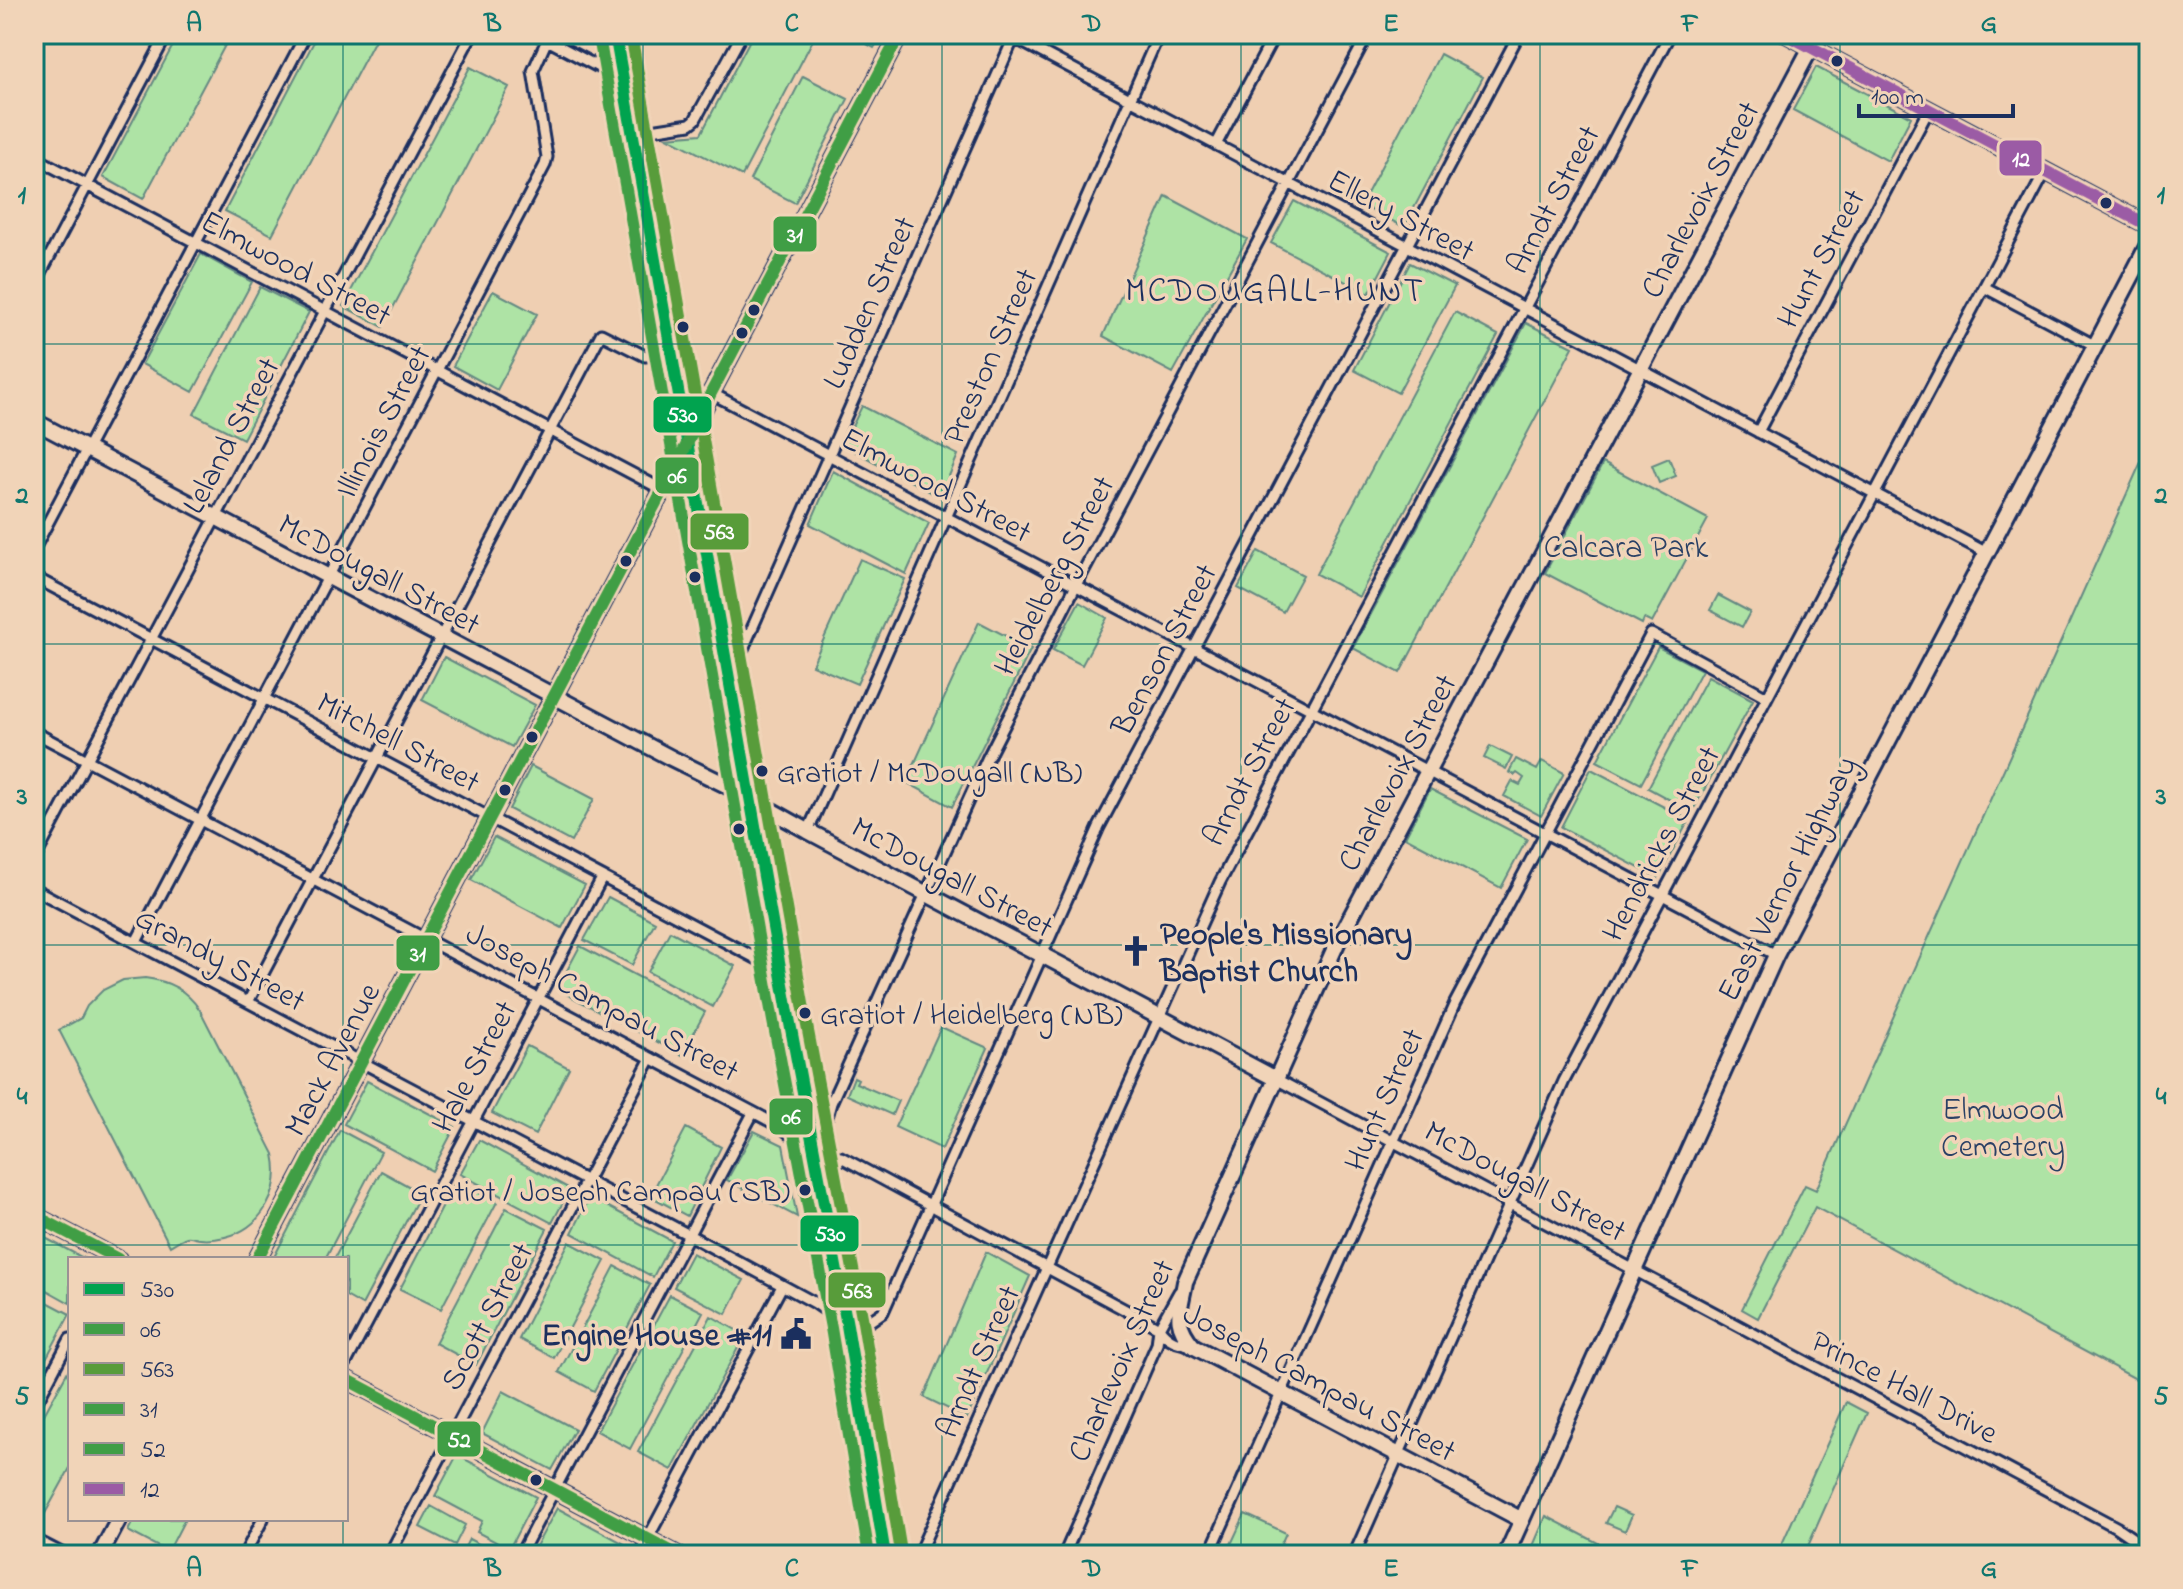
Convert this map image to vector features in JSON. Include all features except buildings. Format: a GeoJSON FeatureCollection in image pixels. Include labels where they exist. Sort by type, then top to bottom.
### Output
{"type":"FeatureCollection","features":[{"type":"Feature","properties":{"kind":"main road"},"geometry":{"type":"LineString","coordinates":[[615,34],[847,1325],[885,1555]]}},
{"type":"Feature","properties":{"kind":"street"},"geometry":{"type":"LineString","coordinates":[[34,286],[167,34]]}},
{"type":"Feature","properties":{"kind":"street"},"geometry":{"type":"LineString","coordinates":[[34,549],[306,34]]}},
{"type":"Feature","properties":{"kind":"street","name":"Leland Street"},"geometry":{"type":"LineString","coordinates":[[34,860],[472,34]]}},
{"type":"Feature","properties":{"kind":"street"},"geometry":{"type":"LineString","coordinates":[[536,34],[623,80]]}},
{"type":"Feature","properties":{"kind":"street"},"geometry":{"type":"LineString","coordinates":[[632,133],[690,124],[716,84],[742,34]]}},
{"type":"Feature","properties":{"kind":"street","name":"Mack Avenue"},"geometry":{"type":"LineString","coordinates":[[258,1257],[900,34]]}},
{"type":"Feature","properties":{"kind":"street","name":"Preston Street"},"geometry":{"type":"LineString","coordinates":[[808,831],[1159,34]]}},
{"type":"Feature","properties":{"kind":"street"},"geometry":{"type":"LineString","coordinates":[[1216,145],[1275,34]]}},
{"type":"Feature","properties":{"kind":"street","name":"Heidelberg Street"},"geometry":{"type":"LineString","coordinates":[[816,1156],[831,1103],[987,759],[1368,34]]}},
{"type":"Feature","properties":{"kind":"street","name":"Benson Street"},"geometry":{"type":"LineString","coordinates":[[847,1325],[870,1321],[883,1312],[1099,827],[1519,34]]}},
{"type":"Feature","properties":{"kind":"street","name":"Arndt Street"},"geometry":{"type":"LineString","coordinates":[[918,1555],[1220,882],[1670,34]]}},
{"type":"Feature","properties":{"kind":"street"},"geometry":{"type":"LineString","coordinates":[[1786,34],[1815,41],[1929,109],[2149,226]]}},
{"type":"Feature","properties":{"kind":"street","name":"Ellery Street"},"geometry":{"type":"LineString","coordinates":[[1012,35],[1985,552]]}},
{"type":"Feature","properties":{"kind":"street","name":"Ludden Street"},"geometry":{"type":"LineString","coordinates":[[729,679],[1012,35]]}},
{"type":"Feature","properties":{"kind":"street","name":"Illinois Street"},"geometry":{"type":"LineString","coordinates":[[136,942],[547,161],[533,71],[547,40]]}},
{"type":"Feature","properties":{"kind":"street","name":"Charlevoix Street"},"geometry":{"type":"LineString","coordinates":[[1064,1555],[1157,1344],[1159,1328],[1185,1282],[1334,949],[1815,41]]}},
{"type":"Feature","properties":{"kind":"street","name":"Hunt Street"},"geometry":{"type":"LineString","coordinates":[[1758,432],[1929,109]]}},
{"type":"Feature","properties":{"kind":"street","name":"Elmwood Street"},"geometry":{"type":"LineString","coordinates":[[34,157],[663,490]]}},
{"type":"Feature","properties":{"kind":"street","name":"Hendricks Street"},"geometry":{"type":"LineString","coordinates":[[1354,1555],[1564,1081],[2045,172]]}},
{"type":"Feature","properties":{"kind":"street","name":"East Vernor Highway"},"geometry":{"type":"LineString","coordinates":[[1506,1555],[1776,955],[2149,243]]}},
{"type":"Feature","properties":{"kind":"street"},"geometry":{"type":"LineString","coordinates":[[1984,287],[2094,345]]}},
{"type":"Feature","properties":{"kind":"street"},"geometry":{"type":"LineString","coordinates":[[248,1002],[601,334],[645,356],[671,354]]}},
{"type":"Feature","properties":{"kind":"street","name":"Elmwood Street"},"geometry":{"type":"LineString","coordinates":[[711,393],[1776,955]]}},
{"type":"Feature","properties":{"kind":"street","name":"McDougall Street"},"geometry":{"type":"LineString","coordinates":[[34,421],[1633,1269]]}},
{"type":"Feature","properties":{"kind":"street","name":"Mitchell Street"},"geometry":{"type":"LineString","coordinates":[[34,577],[782,972]]}},
{"type":"Feature","properties":{"kind":"street","name":"Hunt Street"},"geometry":{"type":"LineString","coordinates":[[1209,1555],[1455,1003],[1651,634],[1767,697]]}},
{"type":"Feature","properties":{"kind":"street","name":"Joseph Campau Street"},"geometry":{"type":"LineString","coordinates":[[34,732],[783,1128],[816,1156],[841,1157],[1159,1328],[1175,1342],[1193,1346],[1522,1520]]}},
{"type":"Feature","properties":{"kind":"street","name":"Hale Street"},"geometry":{"type":"LineString","coordinates":[[348,1359],[602,878]]}},
{"type":"Feature","properties":{"kind":"street","name":"Grandy Street"},"geometry":{"type":"LineString","coordinates":[[34,889],[689,1235],[815,1303],[847,1325]]}},
{"type":"Feature","properties":{"kind":"street","name":"Scott Street"},"geometry":{"type":"LineString","coordinates":[[389,1555],[651,1058]]}},
{"type":"Feature","properties":{"kind":"street"},"geometry":{"type":"LineString","coordinates":[[520,1555],[753,1113]]}},
{"type":"Feature","properties":{"kind":"street"},"geometry":{"type":"LineString","coordinates":[[34,1215],[113,1257]]}},
{"type":"Feature","properties":{"kind":"street","name":"Prince Hall Drive"},"geometry":{"type":"LineString","coordinates":[[1633,1269],[2116,1527],[2149,1555]]}},
{"type":"Feature","properties":{"kind":"street"},"geometry":{"type":"LineString","coordinates":[[1185,1282],[1179,1322],[1193,1346]]}},
{"type":"Feature","properties":{"kind":"street"},"geometry":{"type":"LineString","coordinates":[[639,1555],[782,1286]]}},
{"type":"Feature","properties":{"kind":"street"},"geometry":{"type":"LineString","coordinates":[[34,1407],[68,1343]]}},
{"type":"Feature","properties":{"kind":"street"},"geometry":{"type":"LineString","coordinates":[[348,1380],[678,1555]]}},
{"type":"Feature","properties":{"kind":"street"},"geometry":{"type":"LineString","coordinates":[[100,1555],[118,1521]]}},
{"type":"Feature","properties":{"kind":"street"},"geometry":{"type":"LineString","coordinates":[[244,1555],[262,1521]]}},
{"type":"Feature","properties":{"kind":"street"},"geometry":{"type":"LineString","coordinates":[[34,1539],[65,1555]]}},
{"type":"Feature","properties":{"kind":"green space"},"geometry":{"type":"Polygon","coordinates":[[[179,34],[231,34],[143,199],[103,177],[179,34]]]}},
{"type":"Feature","properties":{"kind":"green space"},"geometry":{"type":"Polygon","coordinates":[[[318,34],[378,34],[272,235],[225,211],[318,34]]]}},
{"type":"Feature","properties":{"kind":"green space"},"geometry":{"type":"Polygon","coordinates":[[[753,34],[816,34],[742,176],[667,137],[701,134],[753,34]]]}},
{"type":"Feature","properties":{"kind":"green space"},"geometry":{"type":"Polygon","coordinates":[[[848,34],[882,34],[874,48],[848,34]]]}},
{"type":"Feature","properties":{"kind":"green space"},"geometry":{"type":"Polygon","coordinates":[[[1440,54],[1483,77],[1404,227],[1361,205],[1440,54]]]}},
{"type":"Feature","properties":{"kind":"green space"},"geometry":{"type":"Polygon","coordinates":[[[470,67],[509,87],[383,327],[343,306],[470,67]]]}},
{"type":"Feature","properties":{"kind":"green space"},"geometry":{"type":"Polygon","coordinates":[[[1816,67],[1911,117],[1888,161],[1793,110],[1816,67]]]}},
{"type":"Feature","properties":{"kind":"green space"},"geometry":{"type":"Polygon","coordinates":[[[803,76],[848,99],[795,203],[750,180],[803,76]]]}},
{"type":"Feature","properties":{"kind":"green space"},"geometry":{"type":"Polygon","coordinates":[[[1166,196],[1247,239],[1173,373],[1103,336],[1166,196]]]}},
{"type":"Feature","properties":{"kind":"green space"},"geometry":{"type":"Polygon","coordinates":[[[1294,201],[1391,252],[1369,294],[1271,243],[1294,201]]]}},
{"type":"Feature","properties":{"kind":"green space"},"geometry":{"type":"Polygon","coordinates":[[[201,254],[252,282],[193,392],[142,364],[201,254]]]}},
{"type":"Feature","properties":{"kind":"green space"},"geometry":{"type":"Polygon","coordinates":[[[1410,263],[1455,286],[1398,393],[1354,370],[1410,263]]]}},
{"type":"Feature","properties":{"kind":"green space"},"geometry":{"type":"Polygon","coordinates":[[[260,287],[309,312],[243,439],[194,414],[260,287]]]}},
{"type":"Feature","properties":{"kind":"green space"},"geometry":{"type":"Polygon","coordinates":[[[493,291],[537,314],[497,390],[453,366],[493,291]]]}},
{"type":"Feature","properties":{"kind":"green space"},"geometry":{"type":"Polygon","coordinates":[[[1455,312],[1498,335],[1359,597],[1316,574],[1455,312]]]}},
{"type":"Feature","properties":{"kind":"green space"},"geometry":{"type":"Polygon","coordinates":[[[1526,323],[1573,347],[1400,673],[1353,648],[1526,323]]]}},
{"type":"Feature","properties":{"kind":"green space"},"geometry":{"type":"Polygon","coordinates":[[[862,406],[958,455],[940,497],[843,445],[862,406]]]}},
{"type":"Feature","properties":{"kind":"green space","name":"Elmwood Cemetery"},"geometry":{"type":"Polygon","coordinates":[[[2149,444],[2149,1386],[1815,1207],[1758,1318],[1742,1309],[1805,1185],[1816,1190],[2149,444]]]}},
{"type":"Feature","properties":{"kind":"green space"},"geometry":{"type":"Polygon","coordinates":[[[1669,458],[1676,476],[1659,483],[1652,465],[1669,458]]]}},
{"type":"Feature","properties":{"kind":"green space","name":"Calcara Park"},"geometry":{"type":"Polygon","coordinates":[[[1603,463],[1708,519],[1652,623],[1644,619],[1642,624],[1545,573],[1603,463]]]}},
{"type":"Feature","properties":{"kind":"green space"},"geometry":{"type":"Polygon","coordinates":[[[833,471],[929,523],[906,574],[810,524],[833,471]]]}},
{"type":"Feature","properties":{"kind":"green space"},"geometry":{"type":"Polygon","coordinates":[[[1258,551],[1303,575],[1283,612],[1238,588],[1258,551]]]}},
{"type":"Feature","properties":{"kind":"green space"},"geometry":{"type":"Polygon","coordinates":[[[860,559],[905,579],[857,684],[812,665],[860,559]]]}},
{"type":"Feature","properties":{"kind":"green space"},"geometry":{"type":"Polygon","coordinates":[[[1718,595],[1750,612],[1742,627],[1710,610],[1718,595]]]}},
{"type":"Feature","properties":{"kind":"green space"},"geometry":{"type":"Polygon","coordinates":[[[1079,602],[1107,618],[1082,665],[1053,650],[1079,602]]]}},
{"type":"Feature","properties":{"kind":"green space"},"geometry":{"type":"Polygon","coordinates":[[[979,622],[1031,649],[952,807],[906,782],[979,622]]]}},
{"type":"Feature","properties":{"kind":"green space"},"geometry":{"type":"Polygon","coordinates":[[[1658,647],[1702,670],[1641,784],[1597,761],[1658,647]]]}},
{"type":"Feature","properties":{"kind":"green space"},"geometry":{"type":"Polygon","coordinates":[[[444,657],[535,705],[512,747],[422,700],[444,657]]]}},
{"type":"Feature","properties":{"kind":"green space"},"geometry":{"type":"Polygon","coordinates":[[[1708,676],[1753,700],[1692,812],[1648,788],[1708,676]]]}},
{"type":"Feature","properties":{"kind":"green space"},"geometry":{"type":"Polygon","coordinates":[[[1490,746],[1512,757],[1506,769],[1484,758],[1490,746]]]}},
{"type":"Feature","properties":{"kind":"green space"},"geometry":{"type":"Polygon","coordinates":[[[1516,759],[1537,770],[1542,761],[1564,773],[1541,816],[1504,796],[1512,781],[1520,785],[1524,778],[1509,772],[1516,759]]]}},
{"type":"Feature","properties":{"kind":"green space"},"geometry":{"type":"Polygon","coordinates":[[[531,766],[594,799],[571,842],[509,809],[531,766]]]}},
{"type":"Feature","properties":{"kind":"green space"},"geometry":{"type":"Polygon","coordinates":[[[1591,769],[1689,820],[1658,878],[1561,827],[1591,769]]]}},
{"type":"Feature","properties":{"kind":"green space"},"geometry":{"type":"Polygon","coordinates":[[[1430,789],[1527,839],[1501,888],[1405,837],[1430,789]]]}},
{"type":"Feature","properties":{"kind":"green space"},"geometry":{"type":"Polygon","coordinates":[[[494,837],[585,885],[562,928],[471,880],[494,837]]]}},
{"type":"Feature","properties":{"kind":"green space"},"geometry":{"type":"Polygon","coordinates":[[[608,897],[655,922],[632,965],[584,940],[608,897]]]}},
{"type":"Feature","properties":{"kind":"green space"},"geometry":{"type":"Polygon","coordinates":[[[670,931],[735,966],[713,1007],[648,972],[670,931]]]}},
{"type":"Feature","properties":{"kind":"green space"},"geometry":{"type":"Polygon","coordinates":[[[580,946],[705,1012],[682,1055],[557,989],[580,946]]]}},
{"type":"Feature","properties":{"kind":"green space"},"geometry":{"type":"Polygon","coordinates":[[[145,978],[177,988],[200,1010],[274,1154],[275,1181],[267,1206],[250,1225],[225,1237],[188,1237],[170,1246],[59,1030],[81,1018],[87,1006],[103,990],[123,980],[145,978]]]}},
{"type":"Feature","properties":{"kind":"green space"},"geometry":{"type":"Polygon","coordinates":[[[941,1027],[988,1048],[942,1149],[895,1127],[941,1027]]]}},
{"type":"Feature","properties":{"kind":"green space"},"geometry":{"type":"Polygon","coordinates":[[[527,1046],[569,1068],[535,1135],[492,1113],[527,1046]]]}},
{"type":"Feature","properties":{"kind":"green space"},"geometry":{"type":"Polygon","coordinates":[[[854,1077],[858,1079],[856,1083],[898,1101],[892,1115],[847,1095],[854,1077]]]}},
{"type":"Feature","properties":{"kind":"green space"},"geometry":{"type":"Polygon","coordinates":[[[367,1081],[455,1127],[432,1171],[344,1124],[367,1081]]]}},
{"type":"Feature","properties":{"kind":"green space"},"geometry":{"type":"Polygon","coordinates":[[[686,1128],[721,1147],[687,1216],[650,1196],[686,1128]]]}},
{"type":"Feature","properties":{"kind":"green space"},"geometry":{"type":"Polygon","coordinates":[[[340,1130],[381,1152],[326,1257],[274,1257],[340,1130]]]}},
{"type":"Feature","properties":{"kind":"green space"},"geometry":{"type":"Polygon","coordinates":[[[754,1131],[783,1145],[797,1217],[727,1180],[754,1131]]]}},
{"type":"Feature","properties":{"kind":"green space"},"geometry":{"type":"Polygon","coordinates":[[[479,1140],[570,1189],[552,1223],[460,1174],[479,1140]]]}},
{"type":"Feature","properties":{"kind":"green space"},"geometry":{"type":"Polygon","coordinates":[[[381,1171],[421,1193],[362,1305],[348,1297],[348,1257],[335,1257],[381,1171]]]}},
{"type":"Feature","properties":{"kind":"green space"},"geometry":{"type":"Polygon","coordinates":[[[456,1181],[497,1202],[441,1309],[400,1289],[456,1181]]]}},
{"type":"Feature","properties":{"kind":"green space"},"geometry":{"type":"Polygon","coordinates":[[[590,1197],[672,1241],[653,1277],[572,1233],[590,1197]]]}},
{"type":"Feature","properties":{"kind":"green space"},"geometry":{"type":"Polygon","coordinates":[[[506,1208],[547,1229],[476,1365],[435,1343],[506,1208]]]}},
{"type":"Feature","properties":{"kind":"green space"},"geometry":{"type":"Polygon","coordinates":[[[34,1232],[81,1257],[68,1257],[68,1302],[34,1283],[34,1232]]]}},
{"type":"Feature","properties":{"kind":"green space"},"geometry":{"type":"Polygon","coordinates":[[[569,1242],[605,1261],[554,1358],[519,1339],[569,1242]]]}},
{"type":"Feature","properties":{"kind":"green space"},"geometry":{"type":"Polygon","coordinates":[[[986,1252],[1030,1276],[967,1418],[924,1397],[986,1252]]]}},
{"type":"Feature","properties":{"kind":"green space"},"geometry":{"type":"Polygon","coordinates":[[[692,1253],[744,1280],[726,1314],[674,1287],[692,1253]]]}},
{"type":"Feature","properties":{"kind":"green space"},"geometry":{"type":"Polygon","coordinates":[[[615,1266],[650,1285],[594,1391],[559,1372],[615,1266]]]}},
{"type":"Feature","properties":{"kind":"green space"},"geometry":{"type":"Polygon","coordinates":[[[34,1295],[68,1313],[68,1318],[34,1381],[34,1295]]]}},
{"type":"Feature","properties":{"kind":"green space"},"geometry":{"type":"Polygon","coordinates":[[[670,1295],[703,1312],[630,1449],[597,1431],[670,1295]]]}},
{"type":"Feature","properties":{"kind":"green space"},"geometry":{"type":"Polygon","coordinates":[[[711,1316],[745,1335],[672,1470],[638,1452],[711,1316]]]}},
{"type":"Feature","properties":{"kind":"green space"},"geometry":{"type":"Polygon","coordinates":[[[68,1371],[68,1472],[37,1528],[34,1526],[34,1433],[68,1371]]]}},
{"type":"Feature","properties":{"kind":"green space"},"geometry":{"type":"Polygon","coordinates":[[[503,1391],[575,1429],[552,1470],[482,1433],[503,1391]]]}},
{"type":"Feature","properties":{"kind":"green space"},"geometry":{"type":"Polygon","coordinates":[[[1846,1402],[1867,1413],[1808,1546],[1824,1555],[1777,1555],[1846,1402]]]}},
{"type":"Feature","properties":{"kind":"green space"},"geometry":{"type":"Polygon","coordinates":[[[457,1455],[536,1497],[509,1549],[477,1532],[482,1521],[435,1496],[457,1455]]]}},
{"type":"Feature","properties":{"kind":"green space"},"geometry":{"type":"Polygon","coordinates":[[[431,1506],[465,1525],[455,1545],[420,1527],[431,1506]]]}},
{"type":"Feature","properties":{"kind":"green space"},"geometry":{"type":"Polygon","coordinates":[[[1614,1507],[1632,1515],[1625,1531],[1606,1523],[1614,1507]]]}},
{"type":"Feature","properties":{"kind":"green space"},"geometry":{"type":"Polygon","coordinates":[[[557,1508],[632,1548],[628,1555],[548,1555],[535,1548],[557,1508]]]}},
{"type":"Feature","properties":{"kind":"green space"},"geometry":{"type":"Polygon","coordinates":[[[1245,1514],[1286,1533],[1276,1555],[1226,1555],[1245,1514]]]}},
{"type":"Feature","properties":{"kind":"green space"},"geometry":{"type":"Polygon","coordinates":[[[1546,1516],[1621,1555],[1550,1555],[1533,1546],[1546,1516]]]}},
{"type":"Feature","properties":{"kind":"green space"},"geometry":{"type":"Polygon","coordinates":[[[133,1521],[184,1521],[168,1552],[128,1531],[133,1521]]]}},
{"type":"Feature","properties":{"kind":"green space"},"geometry":{"type":"Polygon","coordinates":[[[469,1539],[499,1555],[461,1555],[469,1539]]]}},
{"type":"Feature","properties":{"kind":"transit line","name":"530"},"geometry":{"type":"LineString","coordinates":[[615,34],[789,1018],[847,1325],[885,1555]]}},
{"type":"Feature","properties":{"kind":"transit line","name":"563"},"geometry":{"type":"LineString","coordinates":[[631,34],[805,1015],[863,1322],[901,1552]]}},
{"type":"Feature","properties":{"kind":"transit line","name":"31"},"geometry":{"type":"LineString","coordinates":[[258,1257],[900,34]]}},
{"type":"Feature","properties":{"kind":"transit line","name":"12"},"geometry":{"type":"LineString","coordinates":[[1786,34],[2149,226]]}},
{"type":"Feature","properties":{"kind":"transit line","name":"06"},"geometry":{"type":"LineString","coordinates":[[599,37],[869,1555]]}},
{"type":"Feature","properties":{"kind":"transit line","name":"52"},"geometry":{"type":"LineString","coordinates":[[34,1215],[114,1257]]}},
{"type":"Feature","properties":{"kind":"transit line","name":"52"},"geometry":{"type":"LineString","coordinates":[[348,1380],[678,1555]]}},
{"type":"Feature","properties":{"kind":"place","name":"Gratiot / McDougall (NB)"},"geometry":{"type":"Point","coordinates":[762,771]}},
{"type":"Feature","properties":{"kind":"place","name":"People's Missionary Baptist Church"},"geometry":{"type":"Point","coordinates":[1136,951]}},
{"type":"Feature","properties":{"kind":"place","name":"Gratiot / Heidelberg (NB)"},"geometry":{"type":"Point","coordinates":[805,1013]}},
{"type":"Feature","properties":{"kind":"place","name":"Gratiot / Joseph Campau (SB)"},"geometry":{"type":"Point","coordinates":[805,1190]}},
{"type":"Feature","properties":{"kind":"place","name":"Engine House #11"},"geometry":{"type":"Point","coordinates":[796,1334]}},
{"type":"Feature","properties":{"kind":"district","name":"MCDOUGALL-HUNT"},"geometry":{"type":"Point","coordinates":[1275,289]}}]}
